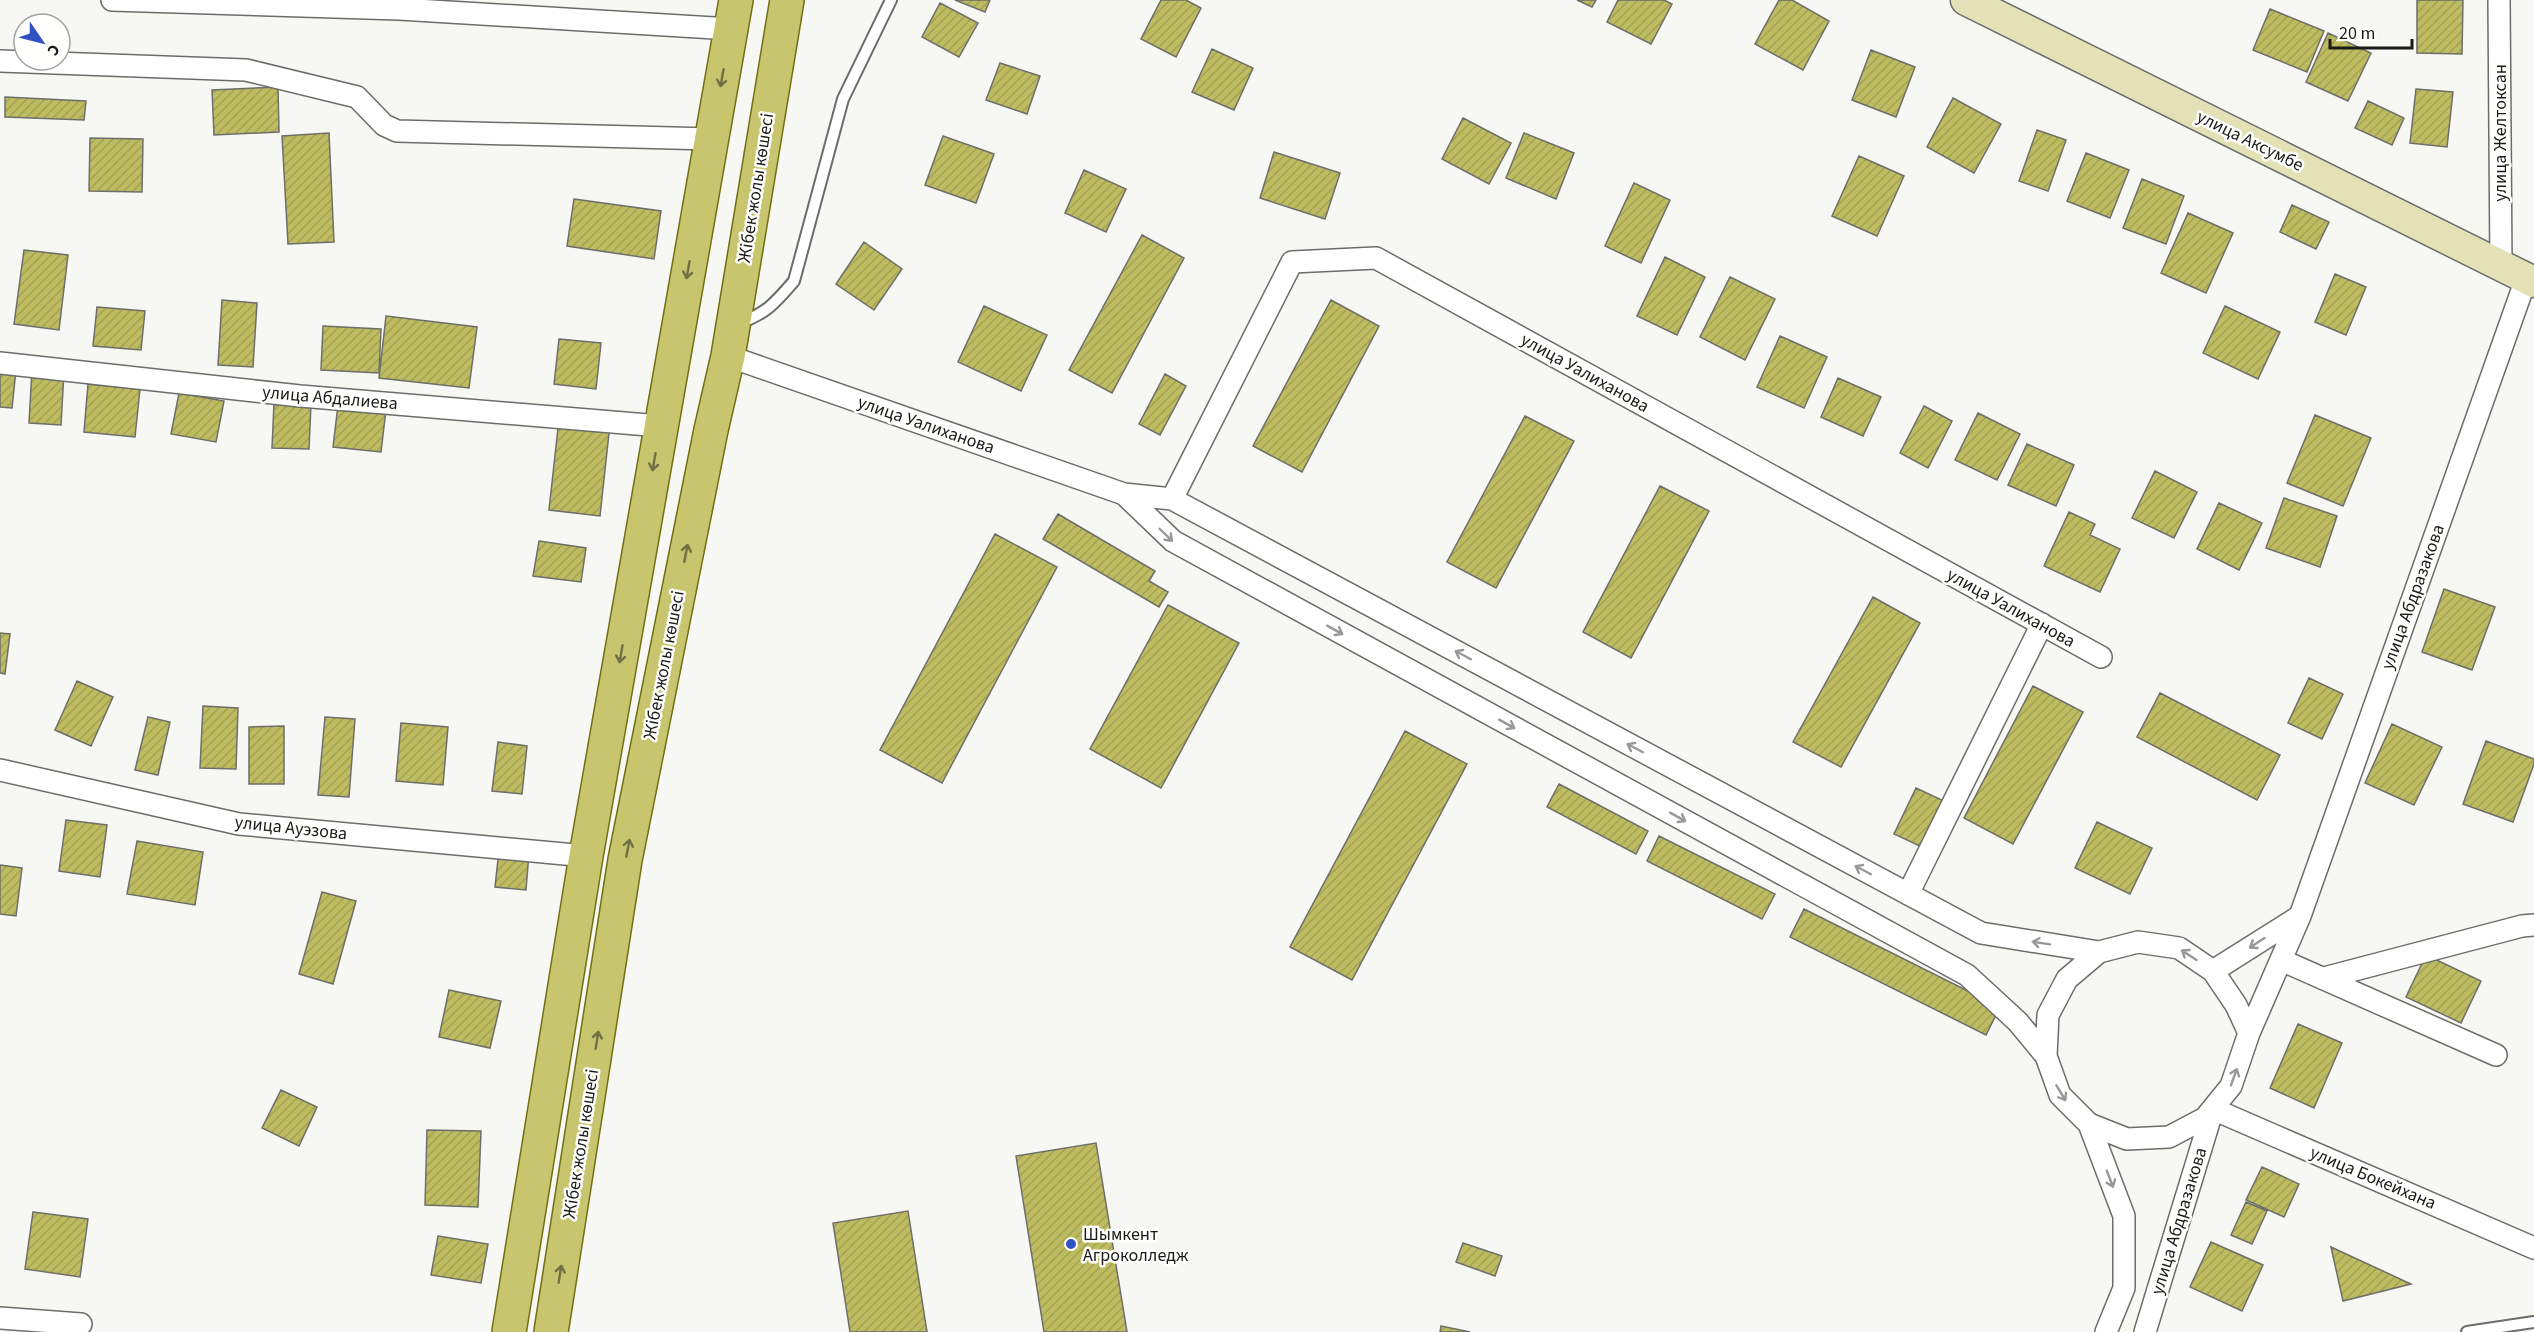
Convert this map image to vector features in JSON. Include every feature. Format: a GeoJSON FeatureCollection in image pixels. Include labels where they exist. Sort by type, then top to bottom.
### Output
{"type":"FeatureCollection","features":[{"type":"Feature","properties":{"kind":"main road","name":"Жібек жолы көшесі"},"geometry":{"type":"LineString","coordinates":[[551,1332],[626,860],[711,430],[731,341],[787,0]]}},
{"type":"Feature","properties":{"kind":"main road","name":"улица Аксумбе"},"geometry":{"type":"LineString","coordinates":[[1966,0],[2520,276]]}},
{"type":"Feature","properties":{"kind":"main road"},"geometry":{"type":"LineString","coordinates":[[509,1332],[586,856],[733,14]]}},
{"type":"Feature","properties":{"kind":"street"},"geometry":{"type":"LineString","coordinates":[[112,0],[399,9],[733,14]]}},
{"type":"Feature","properties":{"kind":"street","name":"улица Желтоксан"},"geometry":{"type":"LineString","coordinates":[[2499,0],[2520,276]]}},
{"type":"Feature","properties":{"kind":"street"},"geometry":{"type":"LineString","coordinates":[[0,61],[246,70],[357,97],[384,125],[397,131],[711,139]]}},
{"type":"Feature","properties":{"kind":"street","name":"улица Уалиханова"},"geometry":{"type":"LineString","coordinates":[[1172,499],[1292,262],[1376,258],[2101,657]]}},
{"type":"Feature","properties":{"kind":"street","name":"улица Абдразакова"},"geometry":{"type":"LineString","coordinates":[[2249,1033],[2300,916],[2520,276]]}},
{"type":"Feature","properties":{"kind":"street","name":"улица Уалиханова"},"geometry":{"type":"LineString","coordinates":[[731,341],[1124,494],[1172,499],[1981,933],[2099,952]]}},
{"type":"Feature","properties":{"kind":"street","name":"улица Абдалиева"},"geometry":{"type":"LineString","coordinates":[[0,363],[300,396],[660,426]]}},
{"type":"Feature","properties":{"kind":"street","name":"улица Уалиханова"},"geometry":{"type":"LineString","coordinates":[[1124,494],[1173,542],[1967,975],[2018,1022],[2046,1056]]}},
{"type":"Feature","properties":{"kind":"street"},"geometry":{"type":"LineString","coordinates":[[1908,894],[2042,624]]}},
{"type":"Feature","properties":{"kind":"street","name":"улица Ауэзова"},"geometry":{"type":"LineString","coordinates":[[0,770],[238,824],[586,856]]}},
{"type":"Feature","properties":{"kind":"street"},"geometry":{"type":"LineString","coordinates":[[2213,971],[2300,916]]}},
{"type":"Feature","properties":{"kind":"street"},"geometry":{"type":"LineString","coordinates":[[2324,978],[2522,926],[2534,925]]}},
{"type":"Feature","properties":{"kind":"street"},"geometry":{"type":"LineString","coordinates":[[2139,942],[2179,948],[2213,971],[2236,1005],[2249,1033],[2231,1086],[2205,1118],[2169,1137],[2127,1139],[2089,1124],[2060,1095],[2046,1056],[2048,1015],[2067,979],[2099,952],[2139,942]]}},
{"type":"Feature","properties":{"kind":"street"},"geometry":{"type":"LineString","coordinates":[[2281,960],[2496,1055]]}},
{"type":"Feature","properties":{"kind":"street","name":"улица Абдразакова"},"geometry":{"type":"LineString","coordinates":[[2145,1332],[2213,1109]]}},
{"type":"Feature","properties":{"kind":"street","name":"улица Бокейхана"},"geometry":{"type":"LineString","coordinates":[[2213,1109],[2534,1248]]}},
{"type":"Feature","properties":{"kind":"street","name":"улица Абдразакова"},"geometry":{"type":"LineString","coordinates":[[2089,1124],[2124,1216],[2124,1288],[2106,1332]]}},
{"type":"Feature","properties":{"kind":"street"},"geometry":{"type":"LineString","coordinates":[[0,1318],[81,1324]]}},
{"type":"Feature","properties":{"kind":"lane"},"geometry":{"type":"LineString","coordinates":[[731,341],[775,303],[794,281],[843,99],[891,0]]}},
{"type":"Feature","properties":{"kind":"lane"},"geometry":{"type":"LineString","coordinates":[[2467,1332],[2534,1322]]}},
{"type":"Feature","properties":{"kind":"building"},"geometry":{"type":"Polygon","coordinates":[[[955,0],[990,0],[985,12],[955,0]]]}},
{"type":"Feature","properties":{"kind":"building"},"geometry":{"type":"Polygon","coordinates":[[[1161,0],[1186,0],[1201,8],[1176,57],[1141,39],[1161,0]]]}},
{"type":"Feature","properties":{"kind":"building"},"geometry":{"type":"Polygon","coordinates":[[[1577,0],[1596,0],[1592,7],[1577,0]]]}},
{"type":"Feature","properties":{"kind":"building"},"geometry":{"type":"Polygon","coordinates":[[[1618,0],[1664,0],[1672,4],[1651,44],[1607,22],[1618,0]]]}},
{"type":"Feature","properties":{"kind":"building"},"geometry":{"type":"Polygon","coordinates":[[[1779,0],[1792,0],[1829,21],[1803,70],[1755,44],[1779,0]]]}},
{"type":"Feature","properties":{"kind":"building"},"geometry":{"type":"Polygon","coordinates":[[[2417,0],[2463,0],[2462,54],[2417,53],[2417,0]]]}},
{"type":"Feature","properties":{"kind":"building"},"geometry":{"type":"Polygon","coordinates":[[[940,3],[978,23],[959,57],[922,37],[940,3]]]}},
{"type":"Feature","properties":{"kind":"building"},"geometry":{"type":"Polygon","coordinates":[[[2270,9],[2324,31],[2307,72],[2253,50],[2270,9]]]}},
{"type":"Feature","properties":{"kind":"building"},"geometry":{"type":"Polygon","coordinates":[[[2328,33],[2371,53],[2348,101],[2306,82],[2328,33]]]}},
{"type":"Feature","properties":{"kind":"building"},"geometry":{"type":"Polygon","coordinates":[[[1212,49],[1253,68],[1234,110],[1192,92],[1212,49]]]}},
{"type":"Feature","properties":{"kind":"building"},"geometry":{"type":"Polygon","coordinates":[[[1871,50],[1915,67],[1896,117],[1852,100],[1871,50]]]}},
{"type":"Feature","properties":{"kind":"building"},"geometry":{"type":"Polygon","coordinates":[[[1000,63],[1040,76],[1027,114],[986,100],[1000,63]]]}},
{"type":"Feature","properties":{"kind":"building"},"geometry":{"type":"Polygon","coordinates":[[[278,87],[279,132],[214,135],[212,90],[278,87]]]}},
{"type":"Feature","properties":{"kind":"building"},"geometry":{"type":"Polygon","coordinates":[[[2416,89],[2453,92],[2447,147],[2410,143],[2416,89]]]}},
{"type":"Feature","properties":{"kind":"building"},"geometry":{"type":"Polygon","coordinates":[[[5,97],[86,101],[84,120],[5,117],[5,97]]]}},
{"type":"Feature","properties":{"kind":"building"},"geometry":{"type":"Polygon","coordinates":[[[1953,98],[2001,124],[1974,173],[1927,147],[1953,98]]]}},
{"type":"Feature","properties":{"kind":"building"},"geometry":{"type":"Polygon","coordinates":[[[2368,101],[2404,118],[2392,145],[2355,128],[2368,101]]]}},
{"type":"Feature","properties":{"kind":"building"},"geometry":{"type":"Polygon","coordinates":[[[1463,118],[1511,143],[1489,184],[1442,159],[1463,118]]]}},
{"type":"Feature","properties":{"kind":"building"},"geometry":{"type":"Polygon","coordinates":[[[2037,130],[2066,140],[2048,191],[2019,181],[2037,130]]]}},
{"type":"Feature","properties":{"kind":"building"},"geometry":{"type":"Polygon","coordinates":[[[329,133],[334,242],[288,244],[282,136],[329,133]]]}},
{"type":"Feature","properties":{"kind":"building"},"geometry":{"type":"Polygon","coordinates":[[[1524,133],[1574,153],[1556,199],[1506,178],[1524,133]]]}},
{"type":"Feature","properties":{"kind":"building"},"geometry":{"type":"Polygon","coordinates":[[[943,136],[994,154],[976,203],[925,185],[943,136]]]}},
{"type":"Feature","properties":{"kind":"building"},"geometry":{"type":"Polygon","coordinates":[[[90,138],[143,139],[142,192],[89,191],[90,138]]]}},
{"type":"Feature","properties":{"kind":"building"},"geometry":{"type":"Polygon","coordinates":[[[1274,152],[1340,173],[1325,219],[1260,198],[1274,152]]]}},
{"type":"Feature","properties":{"kind":"building"},"geometry":{"type":"Polygon","coordinates":[[[2086,153],[2129,170],[2110,218],[2067,201],[2086,153]]]}},
{"type":"Feature","properties":{"kind":"building"},"geometry":{"type":"Polygon","coordinates":[[[1859,156],[1904,176],[1877,236],[1832,216],[1859,156]]]}},
{"type":"Feature","properties":{"kind":"building"},"geometry":{"type":"Polygon","coordinates":[[[1084,170],[1126,189],[1106,232],[1065,213],[1084,170]]]}},
{"type":"Feature","properties":{"kind":"building"},"geometry":{"type":"Polygon","coordinates":[[[2142,179],[2184,196],[2166,244],[2123,228],[2142,179]]]}},
{"type":"Feature","properties":{"kind":"building"},"geometry":{"type":"Polygon","coordinates":[[[1634,183],[1670,200],[1641,263],[1605,246],[1634,183]]]}},
{"type":"Feature","properties":{"kind":"building"},"geometry":{"type":"Polygon","coordinates":[[[574,199],[661,211],[654,259],[567,246],[574,199]]]}},
{"type":"Feature","properties":{"kind":"building"},"geometry":{"type":"Polygon","coordinates":[[[2292,205],[2329,222],[2316,249],[2280,232],[2292,205]]]}},
{"type":"Feature","properties":{"kind":"building"},"geometry":{"type":"Polygon","coordinates":[[[2188,213],[2233,233],[2206,293],[2161,273],[2188,213]]]}},
{"type":"Feature","properties":{"kind":"building"},"geometry":{"type":"Polygon","coordinates":[[[1142,235],[1184,258],[1112,393],[1069,370],[1142,235]]]}},
{"type":"Feature","properties":{"kind":"building"},"geometry":{"type":"Polygon","coordinates":[[[864,242],[902,269],[874,310],[836,284],[864,242]]]}},
{"type":"Feature","properties":{"kind":"building"},"geometry":{"type":"Polygon","coordinates":[[[24,250],[68,255],[59,330],[14,324],[24,250]]]}},
{"type":"Feature","properties":{"kind":"building"},"geometry":{"type":"Polygon","coordinates":[[[1665,257],[1705,277],[1677,335],[1637,316],[1665,257]]]}},
{"type":"Feature","properties":{"kind":"building"},"geometry":{"type":"Polygon","coordinates":[[[2335,274],[2366,287],[2346,335],[2315,322],[2335,274]]]}},
{"type":"Feature","properties":{"kind":"building"},"geometry":{"type":"Polygon","coordinates":[[[1730,277],[1775,299],[1745,360],[1700,337],[1730,277]]]}},
{"type":"Feature","properties":{"kind":"building"},"geometry":{"type":"Polygon","coordinates":[[[222,300],[257,303],[253,367],[218,365],[222,300]]]}},
{"type":"Feature","properties":{"kind":"building"},"geometry":{"type":"Polygon","coordinates":[[[1331,300],[1379,326],[1302,472],[1253,446],[1331,300]]]}},
{"type":"Feature","properties":{"kind":"building"},"geometry":{"type":"Polygon","coordinates":[[[984,306],[1047,335],[1021,391],[958,362],[984,306]]]}},
{"type":"Feature","properties":{"kind":"building"},"geometry":{"type":"Polygon","coordinates":[[[2225,306],[2280,332],[2258,379],[2203,353],[2225,306]]]}},
{"type":"Feature","properties":{"kind":"building"},"geometry":{"type":"Polygon","coordinates":[[[97,307],[145,311],[141,350],[93,346],[97,307]]]}},
{"type":"Feature","properties":{"kind":"building"},"geometry":{"type":"Polygon","coordinates":[[[386,316],[477,327],[469,388],[379,378],[386,316]]]}},
{"type":"Feature","properties":{"kind":"building"},"geometry":{"type":"Polygon","coordinates":[[[323,326],[381,329],[379,373],[321,370],[323,326]]]}},
{"type":"Feature","properties":{"kind":"building"},"geometry":{"type":"Polygon","coordinates":[[[1780,336],[1827,357],[1804,408],[1757,387],[1780,336]]]}},
{"type":"Feature","properties":{"kind":"building"},"geometry":{"type":"Polygon","coordinates":[[[559,339],[601,343],[596,389],[554,384],[559,339]]]}},
{"type":"Feature","properties":{"kind":"building"},"geometry":{"type":"Polygon","coordinates":[[[0,369],[16,370],[12,408],[0,407],[0,369]]]}},
{"type":"Feature","properties":{"kind":"building"},"geometry":{"type":"Polygon","coordinates":[[[32,370],[64,372],[61,425],[29,423],[32,370]]]}},
{"type":"Feature","properties":{"kind":"building"},"geometry":{"type":"Polygon","coordinates":[[[1165,374],[1186,386],[1160,435],[1139,424],[1165,374]]]}},
{"type":"Feature","properties":{"kind":"building"},"geometry":{"type":"Polygon","coordinates":[[[1838,378],[1881,397],[1863,436],[1821,417],[1838,378]]]}},
{"type":"Feature","properties":{"kind":"building"},"geometry":{"type":"Polygon","coordinates":[[[88,384],[140,389],[135,437],[84,432],[88,384]]]}},
{"type":"Feature","properties":{"kind":"building"},"geometry":{"type":"Polygon","coordinates":[[[179,393],[224,401],[216,442],[171,434],[179,393]]]}},
{"type":"Feature","properties":{"kind":"building"},"geometry":{"type":"Polygon","coordinates":[[[274,403],[311,404],[309,449],[272,448],[274,403]]]}},
{"type":"Feature","properties":{"kind":"building"},"geometry":{"type":"Polygon","coordinates":[[[338,405],[386,410],[381,452],[333,447],[338,405]]]}},
{"type":"Feature","properties":{"kind":"building"},"geometry":{"type":"Polygon","coordinates":[[[1924,406],[1952,421],[1928,468],[1900,453],[1924,406]]]}},
{"type":"Feature","properties":{"kind":"building"},"geometry":{"type":"Polygon","coordinates":[[[1978,413],[2020,434],[1997,480],[1955,460],[1978,413]]]}},
{"type":"Feature","properties":{"kind":"building"},"geometry":{"type":"Polygon","coordinates":[[[2315,415],[2371,438],[2343,506],[2287,483],[2315,415]]]}},
{"type":"Feature","properties":{"kind":"building"},"geometry":{"type":"Polygon","coordinates":[[[1525,416],[1574,441],[1496,588],[1447,562],[1525,416]]]}},
{"type":"Feature","properties":{"kind":"building"},"geometry":{"type":"Polygon","coordinates":[[[559,419],[610,424],[600,516],[549,510],[559,419]]]}},
{"type":"Feature","properties":{"kind":"building"},"geometry":{"type":"Polygon","coordinates":[[[2027,444],[2074,465],[2056,506],[2008,485],[2027,444]]]}},
{"type":"Feature","properties":{"kind":"building"},"geometry":{"type":"Polygon","coordinates":[[[2155,471],[2197,492],[2174,538],[2132,518],[2155,471]]]}},
{"type":"Feature","properties":{"kind":"building"},"geometry":{"type":"Polygon","coordinates":[[[1660,486],[1709,511],[1631,658],[1583,632],[1660,486]]]}},
{"type":"Feature","properties":{"kind":"building"},"geometry":{"type":"Polygon","coordinates":[[[2284,498],[2337,516],[2320,567],[2266,548],[2284,498]]]}},
{"type":"Feature","properties":{"kind":"building"},"geometry":{"type":"Polygon","coordinates":[[[2219,503],[2262,523],[2239,570],[2197,549],[2219,503]]]}},
{"type":"Feature","properties":{"kind":"building"},"geometry":{"type":"Polygon","coordinates":[[[2069,512],[2095,524],[2090,535],[2120,549],[2100,592],[2044,566],[2069,512]]]}},
{"type":"Feature","properties":{"kind":"building"},"geometry":{"type":"Polygon","coordinates":[[[1058,514],[1155,571],[1149,581],[1168,592],[1159,607],[1043,539],[1058,514]]]}},
{"type":"Feature","properties":{"kind":"building"},"geometry":{"type":"Polygon","coordinates":[[[995,534],[1057,567],[942,783],[880,750],[995,534]]]}},
{"type":"Feature","properties":{"kind":"building"},"geometry":{"type":"Polygon","coordinates":[[[539,541],[586,548],[581,582],[533,576],[539,541]]]}},
{"type":"Feature","properties":{"kind":"building"},"geometry":{"type":"Polygon","coordinates":[[[2444,589],[2495,607],[2472,670],[2422,652],[2444,589]]]}},
{"type":"Feature","properties":{"kind":"building"},"geometry":{"type":"Polygon","coordinates":[[[1873,597],[1920,623],[1841,767],[1793,742],[1873,597]]]}},
{"type":"Feature","properties":{"kind":"building"},"geometry":{"type":"Polygon","coordinates":[[[1168,605],[1239,643],[1161,788],[1090,749],[1168,605]]]}},
{"type":"Feature","properties":{"kind":"building"},"geometry":{"type":"Polygon","coordinates":[[[0,633],[10,634],[5,674],[0,673],[0,633]]]}},
{"type":"Feature","properties":{"kind":"building"},"geometry":{"type":"Polygon","coordinates":[[[2309,678],[2343,694],[2322,739],[2288,723],[2309,678]]]}},
{"type":"Feature","properties":{"kind":"building"},"geometry":{"type":"Polygon","coordinates":[[[77,681],[113,697],[91,746],[55,730],[77,681]]]}},
{"type":"Feature","properties":{"kind":"building"},"geometry":{"type":"Polygon","coordinates":[[[2033,686],[2083,712],[2013,844],[1964,818],[2033,686]]]}},
{"type":"Feature","properties":{"kind":"building"},"geometry":{"type":"Polygon","coordinates":[[[2160,693],[2280,755],[2257,800],[2137,737],[2160,693]]]}},
{"type":"Feature","properties":{"kind":"building"},"geometry":{"type":"Polygon","coordinates":[[[203,706],[238,708],[236,769],[200,768],[203,706]]]}},
{"type":"Feature","properties":{"kind":"building"},"geometry":{"type":"Polygon","coordinates":[[[148,717],[170,722],[158,775],[135,770],[148,717]]]}},
{"type":"Feature","properties":{"kind":"building"},"geometry":{"type":"Polygon","coordinates":[[[325,717],[355,719],[349,797],[318,795],[325,717]]]}},
{"type":"Feature","properties":{"kind":"building"},"geometry":{"type":"Polygon","coordinates":[[[401,723],[448,727],[443,785],[396,781],[401,723]]]}},
{"type":"Feature","properties":{"kind":"building"},"geometry":{"type":"Polygon","coordinates":[[[2392,724],[2442,747],[2414,805],[2365,783],[2392,724]]]}},
{"type":"Feature","properties":{"kind":"building"},"geometry":{"type":"Polygon","coordinates":[[[284,726],[284,784],[249,784],[249,727],[284,726]]]}},
{"type":"Feature","properties":{"kind":"building"},"geometry":{"type":"Polygon","coordinates":[[[1405,731],[1467,764],[1352,980],[1290,947],[1405,731]]]}},
{"type":"Feature","properties":{"kind":"building"},"geometry":{"type":"Polygon","coordinates":[[[2486,741],[2534,759],[2513,822],[2463,804],[2486,741]]]}},
{"type":"Feature","properties":{"kind":"building"},"geometry":{"type":"Polygon","coordinates":[[[498,742],[527,746],[522,794],[492,791],[498,742]]]}},
{"type":"Feature","properties":{"kind":"building"},"geometry":{"type":"Polygon","coordinates":[[[1559,784],[1648,831],[1636,854],[1547,807],[1559,784]]]}},
{"type":"Feature","properties":{"kind":"building"},"geometry":{"type":"Polygon","coordinates":[[[1916,788],[1944,801],[1922,847],[1894,834],[1916,788]]]}},
{"type":"Feature","properties":{"kind":"building"},"geometry":{"type":"Polygon","coordinates":[[[66,820],[107,825],[100,877],[59,871],[66,820]]]}},
{"type":"Feature","properties":{"kind":"building"},"geometry":{"type":"Polygon","coordinates":[[[2097,822],[2152,848],[2130,894],[2075,868],[2097,822]]]}},
{"type":"Feature","properties":{"kind":"building"},"geometry":{"type":"Polygon","coordinates":[[[1659,836],[1775,894],[1762,919],[1647,861],[1659,836]]]}},
{"type":"Feature","properties":{"kind":"building"},"geometry":{"type":"Polygon","coordinates":[[[137,841],[203,852],[195,905],[127,894],[137,841]]]}},
{"type":"Feature","properties":{"kind":"building"},"geometry":{"type":"Polygon","coordinates":[[[499,850],[529,853],[526,890],[495,887],[499,850]]]}},
{"type":"Feature","properties":{"kind":"building"},"geometry":{"type":"Polygon","coordinates":[[[0,865],[22,868],[16,916],[0,914],[0,865]]]}},
{"type":"Feature","properties":{"kind":"building"},"geometry":{"type":"Polygon","coordinates":[[[322,892],[356,901],[333,984],[299,974],[322,892]]]}},
{"type":"Feature","properties":{"kind":"building"},"geometry":{"type":"Polygon","coordinates":[[[1804,909],[2000,1007],[1986,1035],[1790,937],[1804,909]]]}},
{"type":"Feature","properties":{"kind":"building"},"geometry":{"type":"Polygon","coordinates":[[[2426,955],[2481,981],[2461,1023],[2406,997],[2426,955]]]}},
{"type":"Feature","properties":{"kind":"building"},"geometry":{"type":"Polygon","coordinates":[[[449,990],[501,1001],[490,1048],[439,1037],[449,990]]]}},
{"type":"Feature","properties":{"kind":"building"},"geometry":{"type":"Polygon","coordinates":[[[2298,1024],[2342,1043],[2314,1108],[2270,1088],[2298,1024]]]}},
{"type":"Feature","properties":{"kind":"building"},"geometry":{"type":"Polygon","coordinates":[[[281,1090],[317,1107],[299,1146],[262,1128],[281,1090]]]}},
{"type":"Feature","properties":{"kind":"building"},"geometry":{"type":"Polygon","coordinates":[[[427,1130],[481,1131],[478,1207],[425,1205],[427,1130]]]}},
{"type":"Feature","properties":{"kind":"building","name":"Шымкент Агроколледж"},"geometry":{"type":"Polygon","coordinates":[[[1096,1143],[1127,1332],[1044,1332],[1016,1156],[1096,1143]]]}},
{"type":"Feature","properties":{"kind":"building"},"geometry":{"type":"Polygon","coordinates":[[[2262,1167],[2299,1184],[2284,1217],[2246,1200],[2262,1167]]]}},
{"type":"Feature","properties":{"kind":"building"},"geometry":{"type":"Polygon","coordinates":[[[2246,1202],[2267,1211],[2252,1244],[2231,1235],[2246,1202]]]}},
{"type":"Feature","properties":{"kind":"building"},"geometry":{"type":"Polygon","coordinates":[[[908,1211],[927,1332],[850,1332],[833,1223],[908,1211]]]}},
{"type":"Feature","properties":{"kind":"building"},"geometry":{"type":"Polygon","coordinates":[[[33,1212],[88,1219],[80,1277],[25,1269],[33,1212]]]}},
{"type":"Feature","properties":{"kind":"building"},"geometry":{"type":"Polygon","coordinates":[[[438,1236],[488,1244],[481,1283],[431,1275],[438,1236]]]}},
{"type":"Feature","properties":{"kind":"building"},"geometry":{"type":"Polygon","coordinates":[[[2211,1242],[2263,1265],[2242,1311],[2190,1287],[2211,1242]]]}},
{"type":"Feature","properties":{"kind":"building"},"geometry":{"type":"Polygon","coordinates":[[[1463,1243],[1502,1256],[1495,1276],[1456,1262],[1463,1243]]]}},
{"type":"Feature","properties":{"kind":"building"},"geometry":{"type":"Polygon","coordinates":[[[2331,1247],[2411,1284],[2343,1301],[2331,1247]]]}},
{"type":"Feature","properties":{"kind":"building"},"geometry":{"type":"Polygon","coordinates":[[[1441,1326],[1470,1332],[1440,1332],[1441,1326]]]}},
{"type":"Feature","properties":{"kind":"place","name":"Шымкент Агроколледж"},"geometry":{"type":"Point","coordinates":[1071,1244]}}]}
